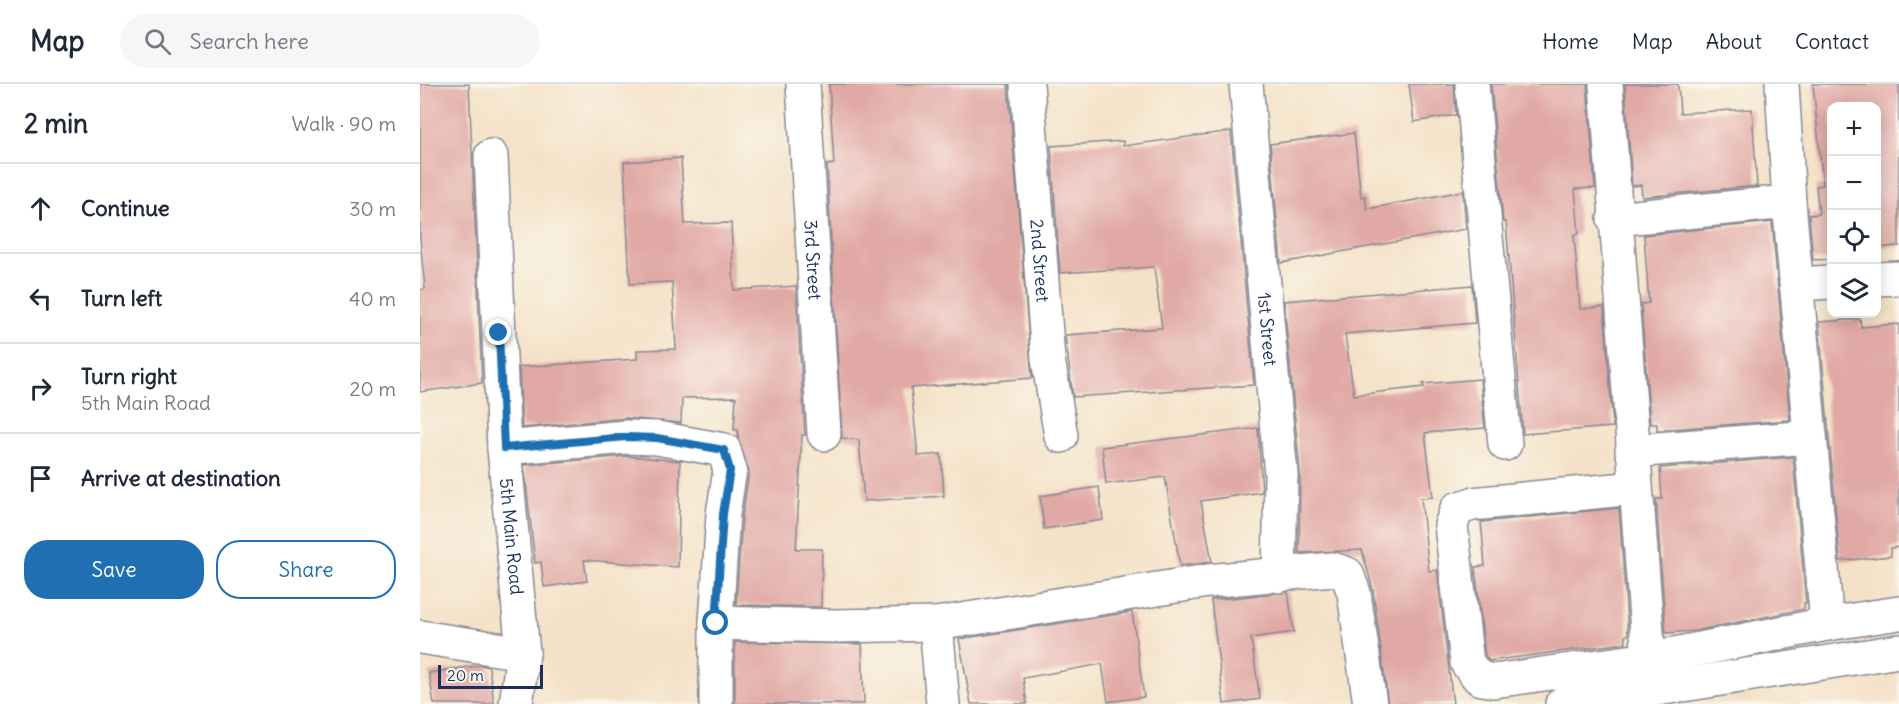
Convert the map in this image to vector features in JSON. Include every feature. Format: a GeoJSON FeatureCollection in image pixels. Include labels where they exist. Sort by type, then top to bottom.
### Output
{"type":"FeatureCollection","features":[{"type":"Feature","properties":{"kind":"street","name":"3rd Street"},"geometry":{"type":"LineString","coordinates":[[802,84],[824,434]]}},
{"type":"Feature","properties":{"kind":"street","name":"2nd Street"},"geometry":{"type":"LineString","coordinates":[[1027,84],[1048,359],[1061,436]]}},
{"type":"Feature","properties":{"kind":"street","name":"1st Street"},"geometry":{"type":"LineString","coordinates":[[1246,84],[1281,475],[1278,504],[1280,576]]}},
{"type":"Feature","properties":{"kind":"street"},"geometry":{"type":"LineString","coordinates":[[1472,84],[1505,444]]}},
{"type":"Feature","properties":{"kind":"street"},"geometry":{"type":"LineString","coordinates":[[1606,84],[1614,219],[1649,659]]}},
{"type":"Feature","properties":{"kind":"street"},"geometry":{"type":"LineString","coordinates":[[1782,84],[1789,202],[1827,624]]}},
{"type":"Feature","properties":{"kind":"street","name":"5th Main Road"},"geometry":{"type":"LineString","coordinates":[[491,156],[504,448],[523,653],[516,704]]}},
{"type":"Feature","properties":{"kind":"street"},"geometry":{"type":"LineString","coordinates":[[1614,219],[1789,202]]}},
{"type":"Feature","properties":{"kind":"street"},"geometry":{"type":"LineString","coordinates":[[1881,279],[1899,278]]}},
{"type":"Feature","properties":{"kind":"street"},"geometry":{"type":"LineString","coordinates":[[1796,284],[1827,282]]}},
{"type":"Feature","properties":{"kind":"street"},"geometry":{"type":"LineString","coordinates":[[504,448],[626,437],[657,438],[724,450],[730,470],[723,514],[716,623],[716,704]]}},
{"type":"Feature","properties":{"kind":"street"},"geometry":{"type":"LineString","coordinates":[[1632,452],[1810,437]]}},
{"type":"Feature","properties":{"kind":"street"},"geometry":{"type":"LineString","coordinates":[[1635,488],[1472,504],[1457,509],[1451,525],[1467,663],[1479,678],[1494,681],[1649,659],[1827,624],[1899,613]]}},
{"type":"Feature","properties":{"kind":"street"},"geometry":{"type":"LineString","coordinates":[[716,623],[835,626],[936,624],[1209,580],[1280,576],[1332,569],[1347,574],[1354,593],[1370,704]]}},
{"type":"Feature","properties":{"kind":"street"},"geometry":{"type":"LineString","coordinates":[[936,624],[943,704]]}},
{"type":"Feature","properties":{"kind":"street"},"geometry":{"type":"LineString","coordinates":[[420,637],[523,653]]}},
{"type":"Feature","properties":{"kind":"street"},"geometry":{"type":"LineString","coordinates":[[1562,704],[1899,651]]}},
{"type":"Feature","properties":{"kind":"building"},"geometry":{"type":"Polygon","coordinates":[[[420,84],[469,84],[482,383],[420,392],[420,290],[425,289],[420,238],[420,84]]]}},
{"type":"Feature","properties":{"kind":"building"},"geometry":{"type":"Polygon","coordinates":[[[829,84],[1008,84],[1032,378],[911,388],[918,456],[941,454],[944,496],[864,501],[859,440],[842,438],[827,165],[834,164],[829,84]]]}},
{"type":"Feature","properties":{"kind":"building"},"geometry":{"type":"Polygon","coordinates":[[[1409,84],[1454,84],[1456,115],[1414,122],[1409,84]]]}},
{"type":"Feature","properties":{"kind":"building"},"geometry":{"type":"Polygon","coordinates":[[[1491,84],[1587,84],[1595,188],[1575,189],[1579,234],[1574,235],[1580,309],[1604,307],[1613,427],[1523,434],[1506,222],[1503,222],[1491,84]]]}},
{"type":"Feature","properties":{"kind":"building"},"geometry":{"type":"Polygon","coordinates":[[[1625,84],[1678,84],[1680,113],[1752,109],[1757,186],[1642,197],[1641,185],[1632,186],[1625,84]]]}},
{"type":"Feature","properties":{"kind":"building"},"geometry":{"type":"Polygon","coordinates":[[[1813,84],[1899,84],[1899,246],[1881,248],[1881,102],[1827,102],[1827,259],[1813,260],[1809,215],[1819,214],[1816,186],[1823,185],[1813,84]]]}},
{"type":"Feature","properties":{"kind":"building"},"geometry":{"type":"Polygon","coordinates":[[[1231,131],[1254,385],[1073,397],[1065,335],[1162,328],[1154,267],[1060,273],[1051,146],[1123,141],[1123,146],[1231,131]]]}},
{"type":"Feature","properties":{"kind":"building"},"geometry":{"type":"Polygon","coordinates":[[[1354,133],[1361,197],[1365,196],[1367,209],[1463,191],[1466,229],[1281,263],[1270,144],[1354,133]]]}},
{"type":"Feature","properties":{"kind":"building"},"geometry":{"type":"Polygon","coordinates":[[[681,158],[685,224],[731,223],[734,290],[796,286],[805,435],[802,435],[796,549],[822,549],[821,607],[736,605],[742,516],[749,472],[738,438],[738,430],[734,430],[736,397],[682,398],[681,423],[626,418],[522,428],[519,367],[637,359],[637,350],[676,349],[672,282],[630,284],[624,162],[681,158]]]}},
{"type":"Feature","properties":{"kind":"building"},"geometry":{"type":"Polygon","coordinates":[[[1772,222],[1790,420],[1657,430],[1657,424],[1650,424],[1641,304],[1649,303],[1644,235],[1772,222]]]}},
{"type":"Feature","properties":{"kind":"building"},"geometry":{"type":"Polygon","coordinates":[[[1472,285],[1475,323],[1345,334],[1354,395],[1424,387],[1423,384],[1480,379],[1485,428],[1425,433],[1433,497],[1421,498],[1429,571],[1437,570],[1453,704],[1388,704],[1373,590],[1362,550],[1299,553],[1300,473],[1284,301],[1472,285]]]}},
{"type":"Feature","properties":{"kind":"building"},"geometry":{"type":"Polygon","coordinates":[[[1860,319],[1861,327],[1899,324],[1899,547],[1891,548],[1891,556],[1840,561],[1819,322],[1860,319]]]}},
{"type":"Feature","properties":{"kind":"building"},"geometry":{"type":"Polygon","coordinates":[[[1258,428],[1262,492],[1201,501],[1212,562],[1180,566],[1165,477],[1106,484],[1102,447],[1258,428]]]}},
{"type":"Feature","properties":{"kind":"building"},"geometry":{"type":"Polygon","coordinates":[[[627,456],[680,461],[678,567],[584,560],[587,581],[544,587],[541,562],[535,563],[524,465],[627,456]]]}},
{"type":"Feature","properties":{"kind":"building"},"geometry":{"type":"Polygon","coordinates":[[[1793,457],[1806,603],[1804,603],[1804,609],[1694,631],[1666,633],[1656,499],[1662,499],[1660,468],[1793,457]]]}},
{"type":"Feature","properties":{"kind":"building"},"geometry":{"type":"Polygon","coordinates":[[[1099,487],[1103,520],[1044,529],[1040,496],[1099,487]]]}},
{"type":"Feature","properties":{"kind":"building"},"geometry":{"type":"Polygon","coordinates":[[[1619,508],[1628,635],[1625,636],[1626,643],[1489,661],[1485,655],[1475,567],[1485,566],[1481,522],[1619,508]]]}},
{"type":"Feature","properties":{"kind":"building"},"geometry":{"type":"Polygon","coordinates":[[[1288,592],[1294,632],[1251,638],[1260,699],[1224,704],[1211,600],[1288,592]]]}},
{"type":"Feature","properties":{"kind":"building"},"geometry":{"type":"Polygon","coordinates":[[[1132,612],[1144,697],[1108,702],[1102,664],[1023,678],[1027,704],[971,704],[959,639],[1132,612]]]}},
{"type":"Feature","properties":{"kind":"building"},"geometry":{"type":"Polygon","coordinates":[[[735,642],[862,644],[864,704],[735,704],[735,642]]]}},
{"type":"Feature","properties":{"kind":"building"},"geometry":{"type":"Polygon","coordinates":[[[481,665],[489,667],[494,704],[434,704],[429,673],[481,665]]]}},
{"type":"Feature","properties":{"kind":"route"},"geometry":{"type":"LineString","coordinates":[[499,333],[504,448],[626,437],[657,438],[724,450],[730,470],[723,514],[716,623]]}}]}
